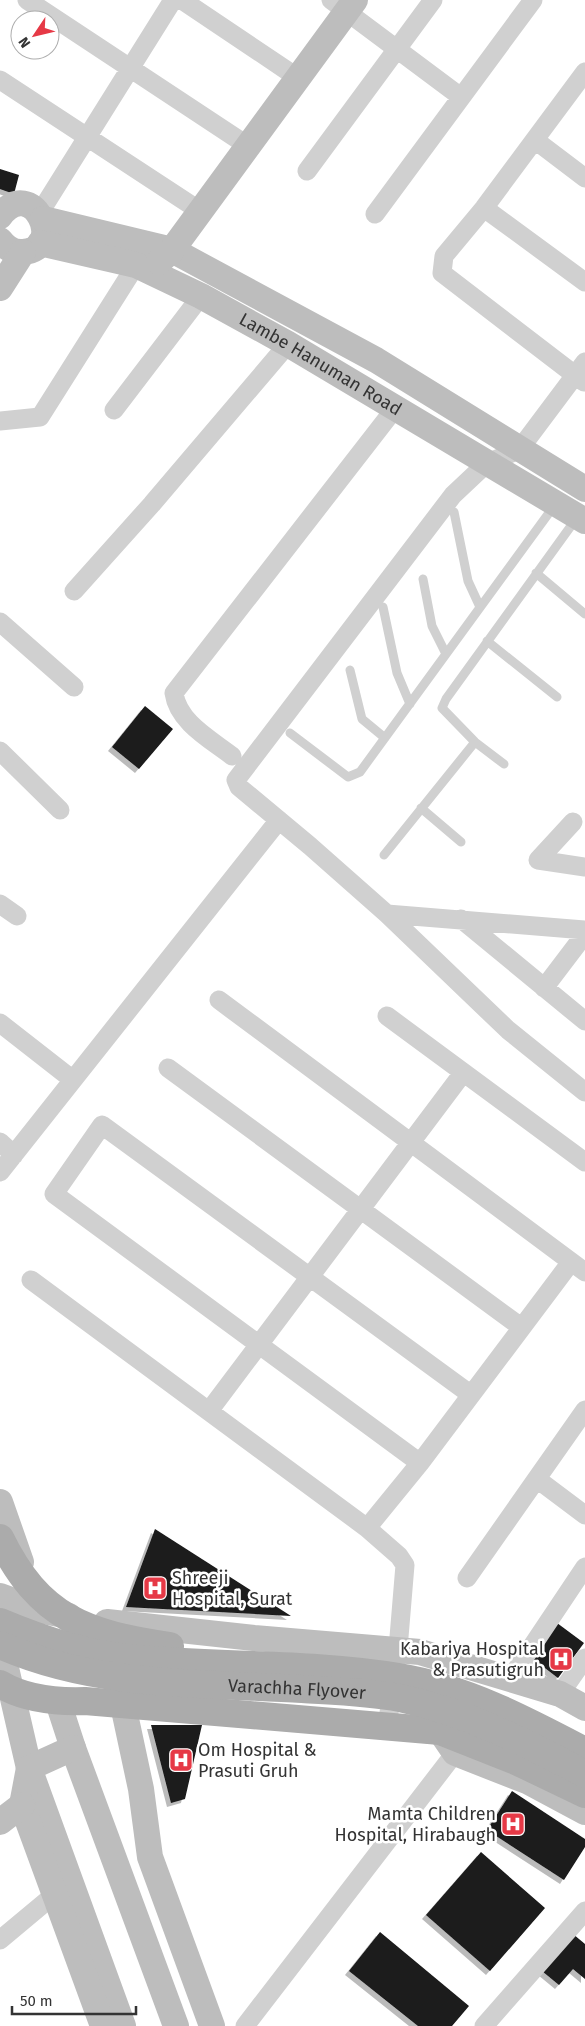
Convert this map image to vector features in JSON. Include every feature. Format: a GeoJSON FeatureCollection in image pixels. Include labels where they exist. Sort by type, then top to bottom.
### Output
{"type":"FeatureCollection","features":[{"type":"Feature","properties":{"kind":"main road"},"geometry":{"type":"LineString","coordinates":[[143,268],[172,250],[298,78],[344,4]]}},
{"type":"Feature","properties":{"kind":"main road"},"geometry":{"type":"LineString","coordinates":[[0,288],[18,240],[22,204],[1,212]]}},
{"type":"Feature","properties":{"kind":"main road","name":"Lambe Hanuman Road"},"geometry":{"type":"LineString","coordinates":[[18,240],[172,250],[376,360],[585,489]]}},
{"type":"Feature","properties":{"kind":"main road","name":"Lambe Hanuman Road"},"geometry":{"type":"LineString","coordinates":[[18,240],[143,268],[201,296],[396,407],[573,514]]}},
{"type":"Feature","properties":{"kind":"main road"},"geometry":{"type":"LineString","coordinates":[[0,1502],[38,1610]]}},
{"type":"Feature","properties":{"kind":"main road"},"geometry":{"type":"LineString","coordinates":[[0,1538],[21,1576],[35,1593],[54,1610],[83,1626],[100,1632],[158,1644],[331,1669]]}},
{"type":"Feature","properties":{"kind":"main road"},"geometry":{"type":"LineString","coordinates":[[0,1596],[38,1610],[133,1627],[420,1652],[560,1694],[585,1708]]}},
{"type":"Feature","properties":{"kind":"main road","name":"Varachha Flyover"},"geometry":{"type":"LineString","coordinates":[[0,1622],[24,1632],[72,1646],[126,1658],[331,1669],[400,1677],[473,1696],[585,1750]]}},
{"type":"Feature","properties":{"kind":"main road"},"geometry":{"type":"LineString","coordinates":[[0,1644],[6,1687],[29,1768],[123,2026]]}},
{"type":"Feature","properties":{"kind":"main road","name":"Varachha Flyover"},"geometry":{"type":"LineString","coordinates":[[0,1644],[19,1654],[66,1668],[125,1679],[337,1691],[399,1698],[467,1717],[533,1746],[579,1784]]}},
{"type":"Feature","properties":{"kind":"main road"},"geometry":{"type":"LineString","coordinates":[[6,1687],[58,1702],[85,1701],[123,1706],[387,1727],[516,1761],[579,1784]]}},
{"type":"Feature","properties":{"kind":"main road"},"geometry":{"type":"LineString","coordinates":[[58,1702],[73,1748],[176,2026]]}},
{"type":"Feature","properties":{"kind":"main road"},"geometry":{"type":"LineString","coordinates":[[123,1706],[140,1790],[150,1857],[212,2026]]}},
{"type":"Feature","properties":{"kind":"main road"},"geometry":{"type":"LineString","coordinates":[[447,1742],[585,1812]]}},
{"type":"Feature","properties":{"kind":"main road"},"geometry":{"type":"LineString","coordinates":[[29,1768],[73,1748]]}},
{"type":"Feature","properties":{"kind":"main road"},"geometry":{"type":"LineString","coordinates":[[29,1768],[22,1805],[103,2026]]}},
{"type":"Feature","properties":{"kind":"main road"},"geometry":{"type":"LineString","coordinates":[[0,1822],[22,1805]]}},
{"type":"Feature","properties":{"kind":"street"},"geometry":{"type":"LineString","coordinates":[[27,0],[248,146]]}},
{"type":"Feature","properties":{"kind":"street"},"geometry":{"type":"LineString","coordinates":[[18,240],[87,137],[173,0]]}},
{"type":"Feature","properties":{"kind":"street"},"geometry":{"type":"LineString","coordinates":[[182,0],[298,78]]}},
{"type":"Feature","properties":{"kind":"street"},"geometry":{"type":"LineString","coordinates":[[307,170],[432,0]]}},
{"type":"Feature","properties":{"kind":"street"},"geometry":{"type":"LineString","coordinates":[[375,214],[533,0]]}},
{"type":"Feature","properties":{"kind":"street"},"geometry":{"type":"LineString","coordinates":[[344,4],[396,49],[461,97]]}},
{"type":"Feature","properties":{"kind":"street"},"geometry":{"type":"LineString","coordinates":[[584,75],[484,208],[444,256],[442,273],[582,373],[519,450],[488,463],[453,495],[236,780],[239,787],[387,914],[508,1030],[585,1092]]}},
{"type":"Feature","properties":{"kind":"street"},"geometry":{"type":"LineString","coordinates":[[0,80],[200,211]]}},
{"type":"Feature","properties":{"kind":"street"},"geometry":{"type":"LineString","coordinates":[[534,140],[585,178]]}},
{"type":"Feature","properties":{"kind":"street"},"geometry":{"type":"LineString","coordinates":[[484,208],[585,282]]}},
{"type":"Feature","properties":{"kind":"street"},"geometry":{"type":"LineString","coordinates":[[0,421],[40,416],[143,268]]}},
{"type":"Feature","properties":{"kind":"street"},"geometry":{"type":"LineString","coordinates":[[114,410],[201,296]]}},
{"type":"Feature","properties":{"kind":"street"},"geometry":{"type":"LineString","coordinates":[[74,591],[152,504],[288,344]]}},
{"type":"Feature","properties":{"kind":"street"},"geometry":{"type":"LineString","coordinates":[[232,756],[185,719],[175,703],[174,693],[396,407]]}},
{"type":"Feature","properties":{"kind":"street"},"geometry":{"type":"LineString","coordinates":[[0,622],[74,687]]}},
{"type":"Feature","properties":{"kind":"street"},"geometry":{"type":"LineString","coordinates":[[0,751],[60,810]]}},
{"type":"Feature","properties":{"kind":"street"},"geometry":{"type":"LineString","coordinates":[[0,1172],[7,1149],[73,1080],[279,820]]}},
{"type":"Feature","properties":{"kind":"street"},"geometry":{"type":"LineString","coordinates":[[573,822],[538,860],[585,867]]}},
{"type":"Feature","properties":{"kind":"street"},"geometry":{"type":"LineString","coordinates":[[0,904],[17,916]]}},
{"type":"Feature","properties":{"kind":"street"},"geometry":{"type":"LineString","coordinates":[[387,914],[461,919],[585,932]]}},
{"type":"Feature","properties":{"kind":"street"},"geometry":{"type":"LineString","coordinates":[[461,919],[585,1021]]}},
{"type":"Feature","properties":{"kind":"street"},"geometry":{"type":"LineString","coordinates":[[544,988],[585,932]]}},
{"type":"Feature","properties":{"kind":"street"},"geometry":{"type":"LineString","coordinates":[[219,1000],[578,1267],[521,1327],[420,1463],[367,1528]]}},
{"type":"Feature","properties":{"kind":"street"},"geometry":{"type":"LineString","coordinates":[[387,1016],[463,1074],[585,1162]]}},
{"type":"Feature","properties":{"kind":"street"},"geometry":{"type":"LineString","coordinates":[[0,1023],[73,1080]]}},
{"type":"Feature","properties":{"kind":"street"},"geometry":{"type":"LineString","coordinates":[[168,1068],[362,1208],[521,1327]]}},
{"type":"Feature","properties":{"kind":"street"},"geometry":{"type":"LineString","coordinates":[[209,1411],[463,1074]]}},
{"type":"Feature","properties":{"kind":"street"},"geometry":{"type":"LineString","coordinates":[[420,1463],[54,1194],[102,1126],[470,1394]]}},
{"type":"Feature","properties":{"kind":"street"},"geometry":{"type":"LineString","coordinates":[[31,1280],[367,1528],[399,1556],[404,1565],[398,1649],[387,1727]]}},
{"type":"Feature","properties":{"kind":"street"},"geometry":{"type":"LineString","coordinates":[[467,1578],[585,1410]]}},
{"type":"Feature","properties":{"kind":"street"},"geometry":{"type":"LineString","coordinates":[[537,1479],[585,1515]]}},
{"type":"Feature","properties":{"kind":"street"},"geometry":{"type":"LineString","coordinates":[[510,1679],[585,1567]]}},
{"type":"Feature","properties":{"kind":"street"},"geometry":{"type":"LineString","coordinates":[[560,1694],[585,1658]]}},
{"type":"Feature","properties":{"kind":"street"},"geometry":{"type":"LineString","coordinates":[[245,2026],[447,1742]]}},
{"type":"Feature","properties":{"kind":"street"},"geometry":{"type":"LineString","coordinates":[[0,1940],[55,1894]]}},
{"type":"Feature","properties":{"kind":"street"},"geometry":{"type":"LineString","coordinates":[[484,2026],[585,1911]]}},
{"type":"Feature","properties":{"kind":"lane"},"geometry":{"type":"LineString","coordinates":[[454,512],[468,581],[480,607]]}},
{"type":"Feature","properties":{"kind":"lane"},"geometry":{"type":"LineString","coordinates":[[504,764],[475,742],[442,708],[446,699],[536,573],[573,514]]}},
{"type":"Feature","properties":{"kind":"lane"},"geometry":{"type":"LineString","coordinates":[[290,733],[348,777],[360,772],[480,607],[573,514]]}},
{"type":"Feature","properties":{"kind":"lane"},"geometry":{"type":"LineString","coordinates":[[536,573],[585,614]]}},
{"type":"Feature","properties":{"kind":"lane"},"geometry":{"type":"LineString","coordinates":[[423,579],[432,626],[446,654]]}},
{"type":"Feature","properties":{"kind":"lane"},"geometry":{"type":"LineString","coordinates":[[383,607],[397,673],[410,704]]}},
{"type":"Feature","properties":{"kind":"lane"},"geometry":{"type":"LineString","coordinates":[[487,641],[557,698]]}},
{"type":"Feature","properties":{"kind":"lane"},"geometry":{"type":"LineString","coordinates":[[350,670],[362,719],[385,738]]}},
{"type":"Feature","properties":{"kind":"lane"},"geometry":{"type":"LineString","coordinates":[[384,855],[475,742]]}},
{"type":"Feature","properties":{"kind":"lane"},"geometry":{"type":"LineString","coordinates":[[422,808],[461,842]]}},
{"type":"Feature","properties":{"kind":"building"},"geometry":{"type":"Polygon","coordinates":[[[0,169],[19,175],[14,194],[0,189],[0,169]]]}},
{"type":"Feature","properties":{"kind":"building"},"geometry":{"type":"Polygon","coordinates":[[[145,706],[173,729],[139,769],[112,747],[145,706]]]}},
{"type":"Feature","properties":{"kind":"building"},"geometry":{"type":"Polygon","coordinates":[[[155,1529],[291,1616],[126,1607],[155,1529]]]}},
{"type":"Feature","properties":{"kind":"building"},"geometry":{"type":"Polygon","coordinates":[[[553,1620],[584,1643],[558,1678],[528,1655],[553,1620]]]}},
{"type":"Feature","properties":{"kind":"building"},"geometry":{"type":"Polygon","coordinates":[[[151,1725],[202,1725],[185,1799],[171,1803],[151,1725]]]}},
{"type":"Feature","properties":{"kind":"building"},"geometry":{"type":"Polygon","coordinates":[[[512,1791],[585,1839],[585,1847],[564,1880],[487,1830],[512,1791]]]}},
{"type":"Feature","properties":{"kind":"building"},"geometry":{"type":"Polygon","coordinates":[[[481,1852],[545,1908],[490,1971],[426,1915],[481,1852]]]}},
{"type":"Feature","properties":{"kind":"building"},"geometry":{"type":"Polygon","coordinates":[[[380,1932],[469,2006],[452,2026],[418,2026],[349,1971],[380,1932]]]}},
{"type":"Feature","properties":{"kind":"building"},"geometry":{"type":"Polygon","coordinates":[[[573,1934],[585,1944],[585,1979],[573,1969],[559,1985],[542,1971],[573,1934]]]}},
{"type":"Feature","properties":{"kind":"place","name":"Shreeji Hospital, Surat"},"geometry":{"type":"Point","coordinates":[155,1588]}},
{"type":"Feature","properties":{"kind":"place","name":"Kabariya Hospital & Prasutigruh"},"geometry":{"type":"Point","coordinates":[561,1659]}},
{"type":"Feature","properties":{"kind":"place","name":"Om Hospital & Prasuti Gruh"},"geometry":{"type":"Point","coordinates":[181,1760]}},
{"type":"Feature","properties":{"kind":"place","name":"Mamta Children Hospital, Hirabaugh"},"geometry":{"type":"Point","coordinates":[513,1824]}}]}
